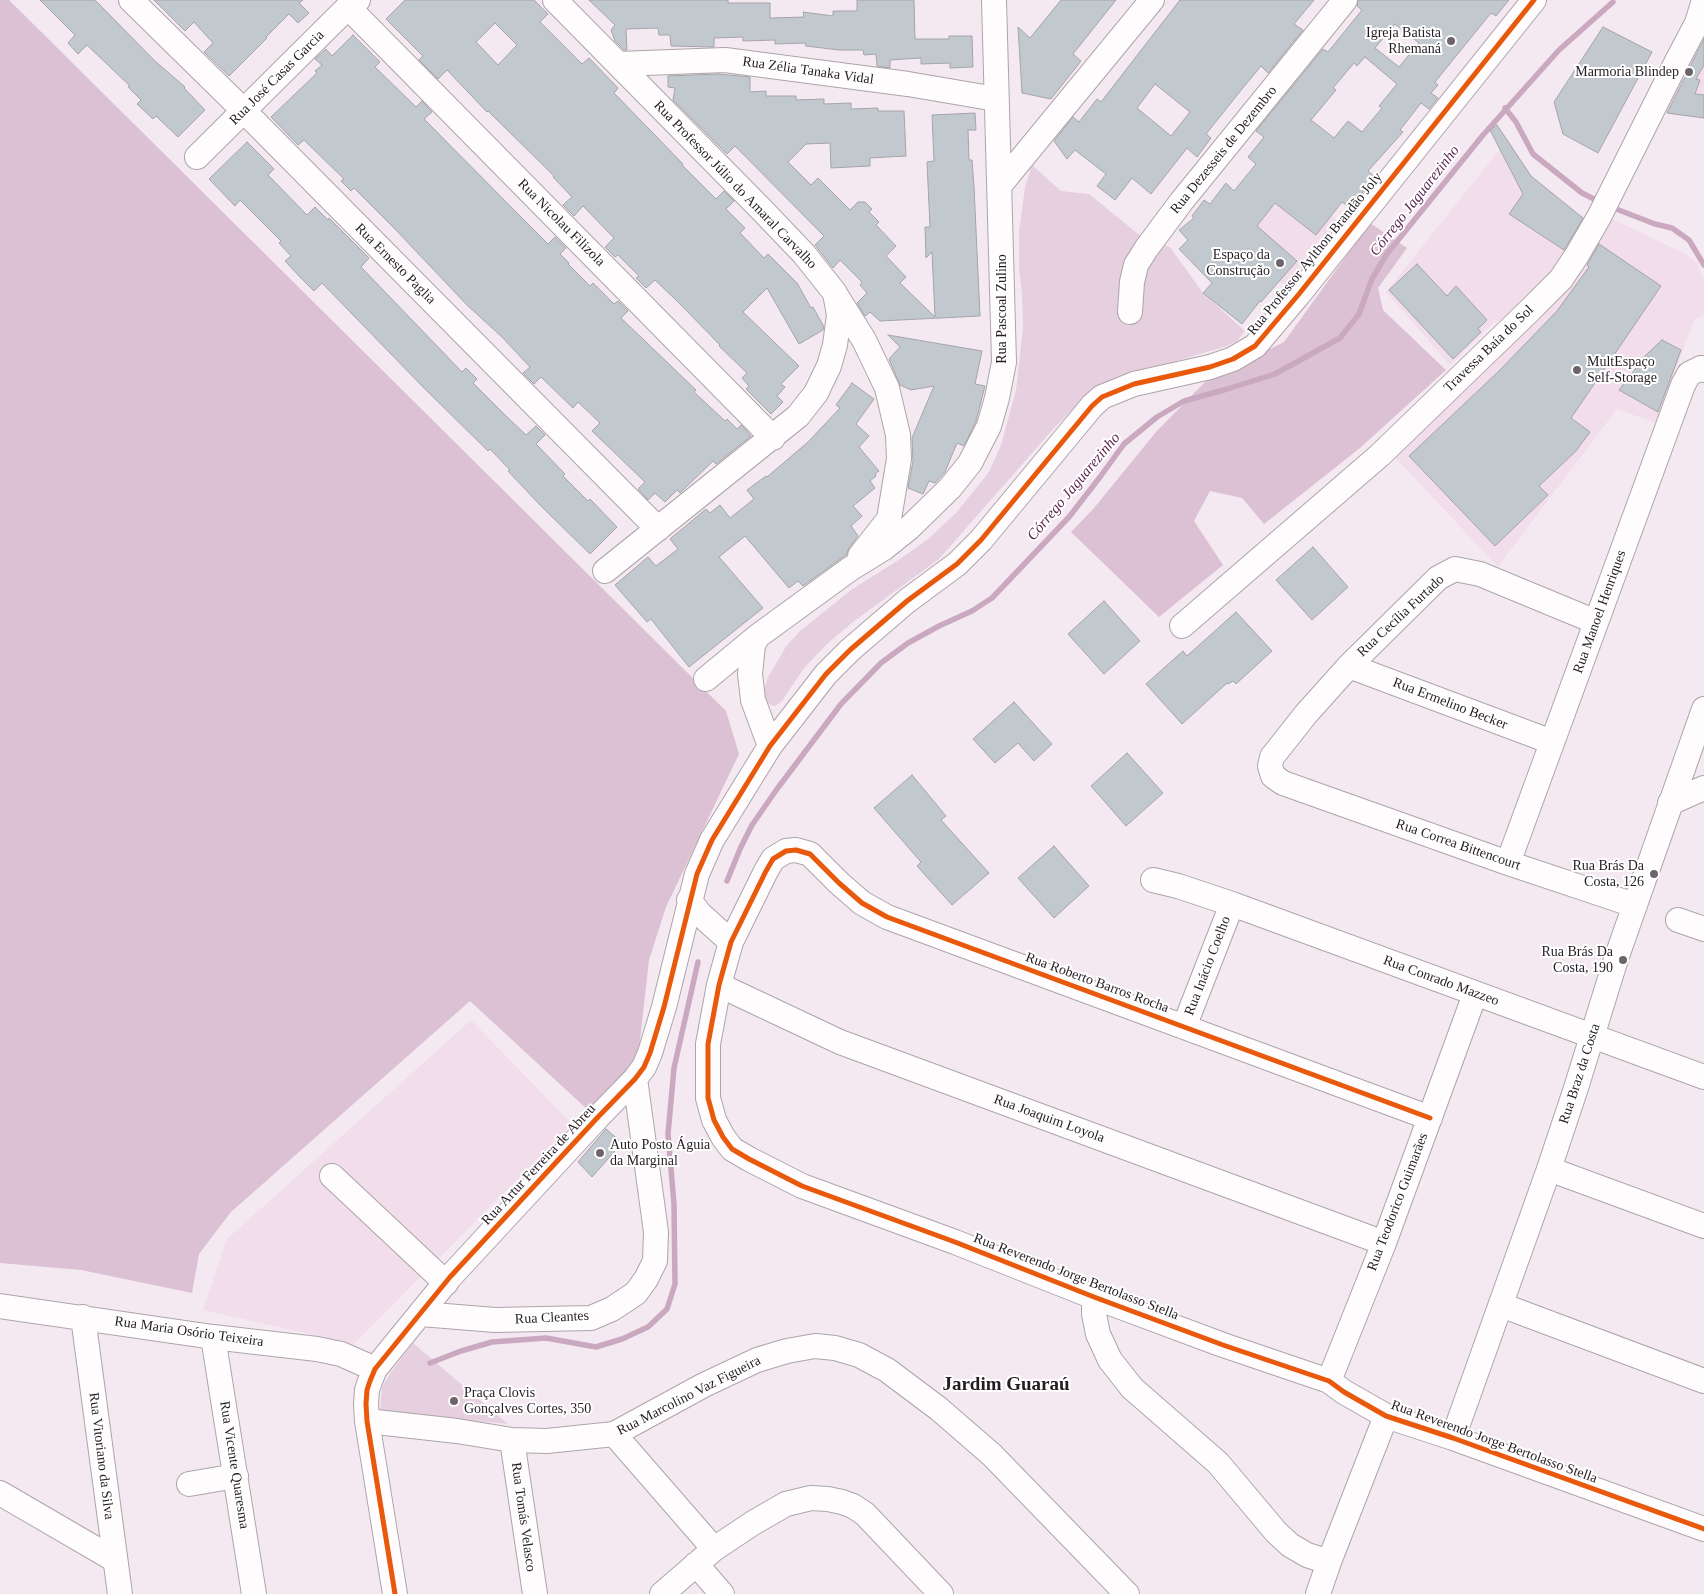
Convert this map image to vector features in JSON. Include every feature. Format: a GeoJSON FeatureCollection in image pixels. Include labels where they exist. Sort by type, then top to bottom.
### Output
{"type":"FeatureCollection","features":[{"type":"Feature","properties":{"kind":"street","name":"Rua Ernesto Paglia"},"geometry":{"type":"LineString","coordinates":[[131,0],[243,110],[658,529]]}},
{"type":"Feature","properties":{"kind":"street","name":"Rua Professor Júlio do Amaral Carvalho"},"geometry":{"type":"LineString","coordinates":[[555,0],[804,254],[835,294],[839,315],[835,345],[829,366],[816,393],[798,416],[605,571]]}},
{"type":"Feature","properties":{"kind":"street","name":"Rua Pascoal Zulino"},"geometry":{"type":"LineString","coordinates":[[706,679],[758,636],[903,533],[950,488],[970,463],[989,426],[1004,362],[994,0]]}},
{"type":"Feature","properties":{"kind":"street"},"geometry":{"type":"LineString","coordinates":[[1000,185],[1152,0]]}},
{"type":"Feature","properties":{"kind":"street","name":"Rua Dezesseis de Dezembro"},"geometry":{"type":"LineString","coordinates":[[1130,312],[1132,282],[1136,265],[1146,249],[1181,202],[1345,0]]}},
{"type":"Feature","properties":{"kind":"street","name":"Rua Professor Aylthon Brandão Joly"},"geometry":{"type":"LineString","coordinates":[[770,746],[826,674],[850,650],[907,601],[957,564],[980,540],[1092,406],[1102,397],[1134,384],[1210,367],[1233,359],[1255,346],[1299,294],[1534,0]]}},
{"type":"Feature","properties":{"kind":"street","name":"Travessa Baía do Sol"},"geometry":{"type":"LineString","coordinates":[[1182,626],[1380,455],[1560,279],[1577,255],[1599,217],[1697,23],[1704,0]]}},
{"type":"Feature","properties":{"kind":"street","name":"Rua José Casas Garcia"},"geometry":{"type":"LineString","coordinates":[[197,157],[353,4]]}},
{"type":"Feature","properties":{"kind":"street","name":"Rua Nicolau Filizola"},"geometry":{"type":"LineString","coordinates":[[353,4],[773,438]]}},
{"type":"Feature","properties":{"kind":"street","name":"Rua Zélia Tanaka Vidal"},"geometry":{"type":"LineString","coordinates":[[618,64],[725,60],[908,84],[996,99]]}},
{"type":"Feature","properties":{"kind":"street"},"geometry":{"type":"LineString","coordinates":[[835,294],[864,340],[887,388],[898,435],[898,459],[889,519],[850,569]]}},
{"type":"Feature","properties":{"kind":"street","name":"Rua Manoel Henriques"},"geometry":{"type":"LineString","coordinates":[[1508,863],[1683,385],[1690,374],[1702,369]]}},
{"type":"Feature","properties":{"kind":"street","name":"Rua Cecília Furtado"},"geometry":{"type":"LineString","coordinates":[[1282,783],[1272,776],[1270,766],[1272,757],[1306,714],[1349,666],[1438,578],[1455,568],[1480,574],[1596,622]]}},
{"type":"Feature","properties":{"kind":"street"},"geometry":{"type":"LineString","coordinates":[[758,636],[753,645],[750,674],[753,700],[770,746]]}},
{"type":"Feature","properties":{"kind":"street","name":"Rua Ermelino Becker"},"geometry":{"type":"LineString","coordinates":[[1349,666],[1552,742]]}},
{"type":"Feature","properties":{"kind":"street","name":"Rua Braz da Costa"},"geometry":{"type":"LineString","coordinates":[[1453,1438],[1549,1169],[1634,905],[1704,709]]}},
{"type":"Feature","properties":{"kind":"street","name":"Rua Artur Ferreira de Abreu"},"geometry":{"type":"LineString","coordinates":[[395,1594],[366,1421],[367,1390],[376,1369],[446,1282],[635,1079],[644,1067],[653,1044],[695,907],[697,874],[712,840],[770,746]]}},
{"type":"Feature","properties":{"kind":"street","name":"Rua Correa Bittencourt"},"geometry":{"type":"LineString","coordinates":[[1282,783],[1508,863],[1634,905]]}},
{"type":"Feature","properties":{"kind":"street"},"geometry":{"type":"LineString","coordinates":[[1670,803],[1704,788]]}},
{"type":"Feature","properties":{"kind":"street","name":"Rua Roberto Barros Rocha"},"geometry":{"type":"LineString","coordinates":[[773,859],[786,851],[796,850],[810,854],[862,903],[887,917],[1430,1118]]}},
{"type":"Feature","properties":{"kind":"street","name":"Rua Reverendo Jorge Bertolasso Stella"},"geometry":{"type":"LineString","coordinates":[[773,859],[725,938],[719,985],[708,1044],[708,1098],[714,1120],[723,1137],[732,1148],[748,1159],[802,1186],[955,1242],[1223,1345],[1329,1381],[1344,1392],[1386,1416],[1453,1438],[1704,1529]]}},
{"type":"Feature","properties":{"kind":"street","name":"Rua Conrado Mazzeo"},"geometry":{"type":"LineString","coordinates":[[1153,880],[1178,886],[1232,904],[1704,1077]]}},
{"type":"Feature","properties":{"kind":"street","name":"Rua Inácio Coelho"},"geometry":{"type":"LineString","coordinates":[[1184,1027],[1232,904]]}},
{"type":"Feature","properties":{"kind":"street"},"geometry":{"type":"LineString","coordinates":[[695,907],[725,938]]}},
{"type":"Feature","properties":{"kind":"street"},"geometry":{"type":"LineString","coordinates":[[1678,920],[1704,930]]}},
{"type":"Feature","properties":{"kind":"street","name":"Rua Joaquim Loyola"},"geometry":{"type":"LineString","coordinates":[[719,985],[840,1042],[1384,1243]]}},
{"type":"Feature","properties":{"kind":"street","name":"Rua Teodorico Guimarães"},"geometry":{"type":"LineString","coordinates":[[1329,1381],[1384,1243],[1475,994]]}},
{"type":"Feature","properties":{"kind":"street","name":"Rua Cleantes"},"geometry":{"type":"LineString","coordinates":[[421,1314],[495,1320],[591,1318],[612,1309],[636,1293],[646,1279],[655,1260],[656,1232],[635,1079]]}},
{"type":"Feature","properties":{"kind":"street"},"geometry":{"type":"LineString","coordinates":[[1549,1169],[1704,1226]]}},
{"type":"Feature","properties":{"kind":"street"},"geometry":{"type":"LineString","coordinates":[[332,1176],[446,1282]]}},
{"type":"Feature","properties":{"kind":"street"},"geometry":{"type":"LineString","coordinates":[[1094,1297],[1094,1314],[1098,1334],[1110,1360],[1132,1388],[1218,1463],[1276,1532],[1290,1545],[1306,1555],[1329,1562]]}},
{"type":"Feature","properties":{"kind":"street"},"geometry":{"type":"LineString","coordinates":[[1501,1305],[1704,1381]]}},
{"type":"Feature","properties":{"kind":"street","name":"Rua Maria Osório Teixeira"},"geometry":{"type":"LineString","coordinates":[[0,1306],[213,1337],[317,1348],[341,1354],[376,1369]]}},
{"type":"Feature","properties":{"kind":"street","name":"Rua Vitoriano da Silva"},"geometry":{"type":"LineString","coordinates":[[83,1317],[120,1594]]}},
{"type":"Feature","properties":{"kind":"street","name":"Rua Vicente Quaresma"},"geometry":{"type":"LineString","coordinates":[[213,1337],[254,1594]]}},
{"type":"Feature","properties":{"kind":"street","name":"Rua Marcolino Vaz Figueira"},"geometry":{"type":"LineString","coordinates":[[366,1421],[457,1431],[512,1440],[547,1441],[614,1434],[704,1385],[757,1360],[787,1351],[814,1346],[835,1348],[859,1355],[887,1370],[939,1409],[992,1455],[1127,1594]]}},
{"type":"Feature","properties":{"kind":"street"},"geometry":{"type":"LineString","coordinates":[[1318,1594],[1386,1416]]}},
{"type":"Feature","properties":{"kind":"street"},"geometry":{"type":"LineString","coordinates":[[614,1434],[705,1556],[722,1594]]}},
{"type":"Feature","properties":{"kind":"street","name":"Rua Tomás Velasco"},"geometry":{"type":"LineString","coordinates":[[512,1440],[537,1591]]}},
{"type":"Feature","properties":{"kind":"street"},"geometry":{"type":"LineString","coordinates":[[189,1484],[236,1476]]}},
{"type":"Feature","properties":{"kind":"street"},"geometry":{"type":"LineString","coordinates":[[0,1493],[115,1560]]}},
{"type":"Feature","properties":{"kind":"street"},"geometry":{"type":"LineString","coordinates":[[662,1594],[705,1556],[753,1523],[786,1504],[811,1498],[836,1500],[853,1506],[865,1514],[941,1594]]}},
{"type":"Feature","properties":{"kind":"shaded area"},"geometry":{"type":"Polygon","coordinates":[[[0,0],[9,0],[726,711],[739,754],[666,907],[649,960],[639,1049],[622,1082],[590,1112],[470,1001],[231,1212],[199,1254],[192,1293],[81,1270],[0,1263],[0,0]]]}},
{"type":"Feature","properties":{"kind":"shaded area","name":"Marmoria Blindep"},"geometry":{"type":"Polygon","coordinates":[[[1704,28],[1704,118],[1656,111],[1704,28]]]}},
{"type":"Feature","properties":{"kind":"shaded area"},"geometry":{"type":"Polygon","coordinates":[[[1508,139],[1531,176],[1588,222],[1579,239],[1519,314],[1494,322],[1450,365],[1386,292],[1508,139]]]}},
{"type":"Feature","properties":{"kind":"shaded area"},"geometry":{"type":"Polygon","coordinates":[[[1032,165],[1061,191],[1089,194],[1142,237],[1170,247],[1203,293],[1245,331],[1237,341],[1227,346],[1123,377],[1088,394],[1055,427],[939,559],[853,622],[827,644],[805,667],[781,702],[775,706],[768,704],[764,700],[763,694],[768,677],[787,645],[800,631],[851,590],[928,539],[956,513],[989,472],[1001,445],[1016,390],[1023,327],[1019,268],[1019,232],[1025,187],[1032,165]]]}},
{"type":"Feature","properties":{"kind":"shaded area"},"geometry":{"type":"Polygon","coordinates":[[[1292,183],[1341,223],[1289,289],[1239,249],[1292,183]]]}},
{"type":"Feature","properties":{"kind":"shaded area","name":"MultEspaço Self-Storage"},"geometry":{"type":"Polygon","coordinates":[[[1608,217],[1686,254],[1698,264],[1704,280],[1704,315],[1694,320],[1656,423],[1617,409],[1498,567],[1393,455],[1608,217]]]}},
{"type":"Feature","properties":{"kind":"shaded area"},"geometry":{"type":"Polygon","coordinates":[[[1370,223],[1407,248],[1378,288],[1383,310],[1446,370],[1360,448],[1264,524],[1242,498],[1210,491],[1194,521],[1223,565],[1159,617],[1071,532],[1094,508],[1156,432],[1206,381],[1284,342],[1370,223]]]}},
{"type":"Feature","properties":{"kind":"shaded area"},"geometry":{"type":"Polygon","coordinates":[[[471,1020],[572,1124],[354,1344],[203,1310],[227,1239],[471,1020]]]}},
{"type":"Feature","properties":{"kind":"shaded area"},"geometry":{"type":"Polygon","coordinates":[[[413,1343],[508,1424],[380,1412],[382,1387],[413,1343]]]}},
{"type":"Feature","properties":{"kind":"building"},"geometry":{"type":"Polygon","coordinates":[[[40,0],[95,0],[155,61],[185,87],[205,110],[178,137],[156,116],[153,119],[137,104],[141,100],[128,87],[130,86],[87,45],[78,54],[68,43],[75,35],[40,0]]]}},
{"type":"Feature","properties":{"kind":"building"},"geometry":{"type":"Polygon","coordinates":[[[154,0],[303,0],[299,3],[309,13],[298,23],[289,14],[229,76],[204,52],[213,43],[194,22],[185,31],[154,0]]]}},
{"type":"Feature","properties":{"kind":"building"},"geometry":{"type":"Polygon","coordinates":[[[405,0],[534,0],[548,14],[540,22],[582,64],[589,58],[618,88],[614,93],[682,165],[716,199],[724,191],[734,201],[726,209],[745,228],[740,233],[764,258],[768,254],[797,283],[811,308],[813,307],[824,327],[823,330],[799,344],[767,288],[743,312],[799,366],[781,384],[785,387],[777,396],[783,402],[771,414],[746,389],[749,386],[742,378],[747,373],[720,345],[655,280],[646,288],[636,278],[639,276],[618,255],[615,257],[605,247],[614,238],[583,206],[574,216],[563,205],[572,197],[554,176],[487,112],[447,70],[438,79],[419,60],[423,56],[386,19],[405,0]],[[495,23],[476,42],[498,65],[517,45],[495,23]]]}},
{"type":"Feature","properties":{"kind":"building"},"geometry":{"type":"Polygon","coordinates":[[[589,0],[728,0],[728,3],[770,3],[770,18],[804,17],[803,12],[833,16],[833,11],[857,11],[857,0],[914,0],[915,39],[949,39],[949,36],[972,36],[973,67],[950,68],[950,63],[921,64],[921,58],[890,60],[890,68],[877,66],[876,54],[864,55],[863,50],[839,50],[806,46],[805,43],[775,44],[775,40],[743,41],[743,37],[714,38],[714,47],[671,46],[670,35],[659,35],[658,28],[626,29],[627,50],[624,50],[615,41],[611,30],[615,25],[589,0]]]}},
{"type":"Feature","properties":{"kind":"building"},"geometry":{"type":"Polygon","coordinates":[[[1061,0],[1116,0],[1073,54],[1081,61],[1051,99],[1022,93],[1018,27],[1030,38],[1061,0]]]}},
{"type":"Feature","properties":{"kind":"building"},"geometry":{"type":"Polygon","coordinates":[[[1180,0],[1314,0],[1294,24],[1303,30],[1268,73],[1261,66],[1206,134],[1211,138],[1197,157],[1187,148],[1151,194],[1132,178],[1115,200],[1097,186],[1106,174],[1075,150],[1067,159],[1054,141],[1073,117],[1079,122],[1097,99],[1101,102],[1180,0]],[[1155,84],[1137,108],[1171,136],[1190,112],[1155,84]]]}},
{"type":"Feature","properties":{"kind":"building"},"geometry":{"type":"Polygon","coordinates":[[[1358,0],[1509,0],[1496,16],[1491,13],[1435,82],[1438,85],[1431,93],[1438,98],[1429,109],[1421,103],[1400,130],[1403,132],[1368,171],[1375,177],[1350,208],[1342,202],[1316,235],[1275,203],[1257,226],[1297,261],[1260,301],[1242,324],[1203,293],[1212,283],[1179,249],[1188,240],[1179,230],[1194,218],[1192,216],[1204,200],[1210,204],[1226,183],[1234,191],[1256,164],[1248,157],[1264,137],[1256,131],[1323,49],[1328,52],[1362,10],[1357,6],[1358,0]],[[1395,24],[1375,48],[1399,67],[1419,43],[1395,24]],[[1365,57],[1357,66],[1354,63],[1333,88],[1336,90],[1311,120],[1334,138],[1348,121],[1362,132],[1382,108],[1379,106],[1397,84],[1365,57]]]}},
{"type":"Feature","properties":{"kind":"building"},"geometry":{"type":"Polygon","coordinates":[[[1603,27],[1652,52],[1598,153],[1563,134],[1554,102],[1603,27]]]}},
{"type":"Feature","properties":{"kind":"building"},"geometry":{"type":"Polygon","coordinates":[[[353,35],[380,62],[375,67],[416,107],[422,101],[432,112],[424,119],[525,221],[548,244],[555,237],[566,248],[560,254],[568,264],[590,286],[593,283],[614,304],[618,301],[628,311],[621,318],[696,390],[694,392],[725,421],[727,419],[737,429],[741,425],[751,436],[716,464],[713,461],[680,493],[677,490],[665,502],[655,493],[648,500],[638,489],[645,482],[592,431],[600,423],[578,402],[573,408],[541,377],[534,384],[523,373],[530,367],[502,337],[467,305],[354,188],[351,191],[341,181],[344,179],[304,140],[298,145],[271,117],[317,73],[315,71],[322,65],[315,59],[326,49],[332,56],[353,35]]]}},
{"type":"Feature","properties":{"kind":"building","name":"Marmoria Blindep"},"geometry":{"type":"Polygon","coordinates":[[[1704,39],[1704,65],[1696,79],[1700,80],[1695,94],[1704,95],[1704,118],[1667,113],[1704,39]]]}},
{"type":"Feature","properties":{"kind":"building"},"geometry":{"type":"Polygon","coordinates":[[[718,74],[750,77],[750,92],[766,91],[766,96],[796,96],[796,100],[824,99],[824,104],[851,103],[851,109],[878,108],[878,111],[904,111],[906,156],[870,158],[870,166],[831,168],[830,143],[806,144],[788,162],[811,185],[818,178],[850,210],[858,202],[865,202],[872,209],[869,212],[879,222],[876,225],[896,246],[886,256],[906,277],[900,283],[935,317],[932,252],[926,258],[925,227],[930,227],[927,162],[934,161],[932,115],[975,113],[976,130],[968,130],[969,160],[972,160],[974,187],[980,316],[880,321],[870,312],[865,316],[857,303],[867,293],[860,285],[862,282],[840,260],[833,268],[815,245],[824,236],[735,146],[727,154],[673,100],[675,88],[668,87],[668,76],[718,74]]]}},
{"type":"Feature","properties":{"kind":"building"},"geometry":{"type":"Polygon","coordinates":[[[1497,125],[1531,176],[1583,218],[1564,250],[1509,214],[1523,194],[1490,130],[1497,125]]]}},
{"type":"Feature","properties":{"kind":"building"},"geometry":{"type":"Polygon","coordinates":[[[247,142],[274,169],[268,175],[307,215],[315,207],[328,220],[329,218],[369,258],[361,267],[462,372],[466,368],[477,379],[473,383],[505,415],[526,435],[536,426],[545,435],[536,444],[565,474],[563,476],[588,501],[590,499],[617,527],[590,554],[540,505],[490,449],[488,451],[424,388],[322,283],[314,291],[301,278],[285,261],[291,256],[279,243],[281,241],[240,200],[235,206],[209,179],[247,142]]]}},
{"type":"Feature","properties":{"kind":"building"},"geometry":{"type":"Polygon","coordinates":[[[1599,244],[1661,286],[1571,418],[1590,432],[1576,451],[1539,486],[1548,495],[1495,546],[1409,456],[1499,371],[1557,311],[1589,267],[1587,265],[1599,244]]]}},
{"type":"Feature","properties":{"kind":"building"},"geometry":{"type":"Polygon","coordinates":[[[1417,264],[1447,296],[1456,286],[1487,320],[1478,329],[1481,332],[1453,359],[1389,290],[1417,264]]]}},
{"type":"Feature","properties":{"kind":"building"},"geometry":{"type":"Polygon","coordinates":[[[888,335],[982,351],[975,384],[985,386],[976,421],[964,446],[957,443],[945,472],[935,483],[929,481],[923,494],[908,488],[913,461],[912,438],[934,386],[911,390],[900,385],[889,359],[900,347],[888,335]]]}},
{"type":"Feature","properties":{"kind":"building"},"geometry":{"type":"Polygon","coordinates":[[[1662,340],[1681,350],[1658,412],[1619,390],[1646,355],[1662,340]]]}},
{"type":"Feature","properties":{"kind":"building"},"geometry":{"type":"Polygon","coordinates":[[[852,383],[874,399],[856,424],[869,436],[859,447],[879,471],[870,481],[875,488],[853,506],[862,516],[851,526],[858,536],[846,555],[803,586],[798,581],[789,588],[745,536],[719,557],[763,608],[689,667],[651,619],[647,622],[615,585],[648,557],[656,566],[678,549],[670,539],[706,509],[710,513],[720,505],[730,518],[754,499],[747,490],[767,477],[808,442],[840,408],[836,405],[852,383]]]}},
{"type":"Feature","properties":{"kind":"building"},"geometry":{"type":"Polygon","coordinates":[[[1313,547],[1348,587],[1312,620],[1276,580],[1313,547]]]}},
{"type":"Feature","properties":{"kind":"building"},"geometry":{"type":"Polygon","coordinates":[[[1104,601],[1140,641],[1104,674],[1068,634],[1104,601]]]}},
{"type":"Feature","properties":{"kind":"building"},"geometry":{"type":"Polygon","coordinates":[[[1236,612],[1272,651],[1236,684],[1233,681],[1227,683],[1182,724],[1146,684],[1183,651],[1187,656],[1236,612]]]}},
{"type":"Feature","properties":{"kind":"building"},"geometry":{"type":"Polygon","coordinates":[[[1014,702],[1052,744],[1034,761],[1018,743],[995,763],[973,739],[1014,702]]]}},
{"type":"Feature","properties":{"kind":"building"},"geometry":{"type":"Polygon","coordinates":[[[1127,753],[1163,793],[1126,826],[1091,786],[1127,753]]]}},
{"type":"Feature","properties":{"kind":"building"},"geometry":{"type":"Polygon","coordinates":[[[912,775],[946,816],[941,820],[989,873],[952,905],[917,866],[921,862],[874,808],[912,775]]]}},
{"type":"Feature","properties":{"kind":"building"},"geometry":{"type":"Polygon","coordinates":[[[1054,846],[1089,886],[1054,918],[1018,878],[1054,846]]]}},
{"type":"Feature","properties":{"kind":"building","name":"Auto Posto Águia da Marginal"},"geometry":{"type":"Polygon","coordinates":[[[606,1129],[622,1143],[592,1177],[578,1162],[606,1129]]]}},
{"type":"Feature","properties":{"kind":"waterway","name":"Córrego Jaguarezinho"},"geometry":{"type":"LineString","coordinates":[[727,881],[752,825],[777,789],[841,704],[881,663],[908,643],[972,611],[992,598],[1069,517],[1124,444],[1157,417],[1184,401],[1275,374],[1340,338],[1359,314],[1372,279],[1386,255],[1483,135],[1559,50],[1613,2]]}},
{"type":"Feature","properties":{"kind":"waterway"},"geometry":{"type":"LineString","coordinates":[[1505,108],[1516,122],[1533,154],[1582,193],[1600,202]]}},
{"type":"Feature","properties":{"kind":"waterway"},"geometry":{"type":"LineString","coordinates":[[1611,207],[1655,224],[1672,228],[1689,240],[1704,265]]}},
{"type":"Feature","properties":{"kind":"waterway","name":"Córrego Jaguarezinho"},"geometry":{"type":"LineString","coordinates":[[430,1363],[492,1342],[546,1338],[596,1347],[622,1339],[648,1327],[667,1309],[675,1284],[674,1204],[668,1134],[674,1068],[698,962]]}},
{"type":"Feature","properties":{"kind":"cycle path"},"geometry":{"type":"LineString","coordinates":[[395,1594],[367,1421],[367,1390],[375,1369],[450,1277],[635,1079],[644,1067],[664,1007],[697,874],[712,840],[770,746],[826,674],[850,650],[907,601],[957,564],[981,540],[1092,406],[1102,397],[1134,384],[1210,367],[1233,359],[1255,346],[1299,294],[1534,0]]}},
{"type":"Feature","properties":{"kind":"cycle path"},"geometry":{"type":"LineString","coordinates":[[1430,1118],[887,917],[862,903],[810,854],[796,850],[786,851],[773,859],[731,942],[719,985],[708,1044],[708,1098],[714,1120],[723,1137],[732,1149],[802,1186],[955,1242],[1223,1345],[1329,1381],[1344,1392],[1386,1416],[1453,1438],[1704,1529]]}},
{"type":"Feature","properties":{"kind":"place","name":"Igreja Batista Rhemaná"},"geometry":{"type":"Point","coordinates":[1451,41]}},
{"type":"Feature","properties":{"kind":"place","name":"Marmoria Blindep"},"geometry":{"type":"Point","coordinates":[1689,72]}},
{"type":"Feature","properties":{"kind":"place","name":"Espaço da Construção"},"geometry":{"type":"Point","coordinates":[1280,263]}},
{"type":"Feature","properties":{"kind":"place","name":"MultEspaço Self-Storage"},"geometry":{"type":"Point","coordinates":[1577,370]}},
{"type":"Feature","properties":{"kind":"place","name":"Rua Brás Da Costa, 126"},"geometry":{"type":"Point","coordinates":[1654,874]}},
{"type":"Feature","properties":{"kind":"place","name":"Rua Brás Da Costa, 190"},"geometry":{"type":"Point","coordinates":[1623,960]}},
{"type":"Feature","properties":{"kind":"place","name":"Auto Posto Águia da Marginal"},"geometry":{"type":"Point","coordinates":[600,1153]}},
{"type":"Feature","properties":{"kind":"place","name":"Praça Clovis Gonçalves Cortes, 350"},"geometry":{"type":"Point","coordinates":[454,1401]}},
{"type":"Feature","properties":{"kind":"district","name":"Jardim Guaraú"},"geometry":{"type":"Point","coordinates":[1006,1385]}}]}
